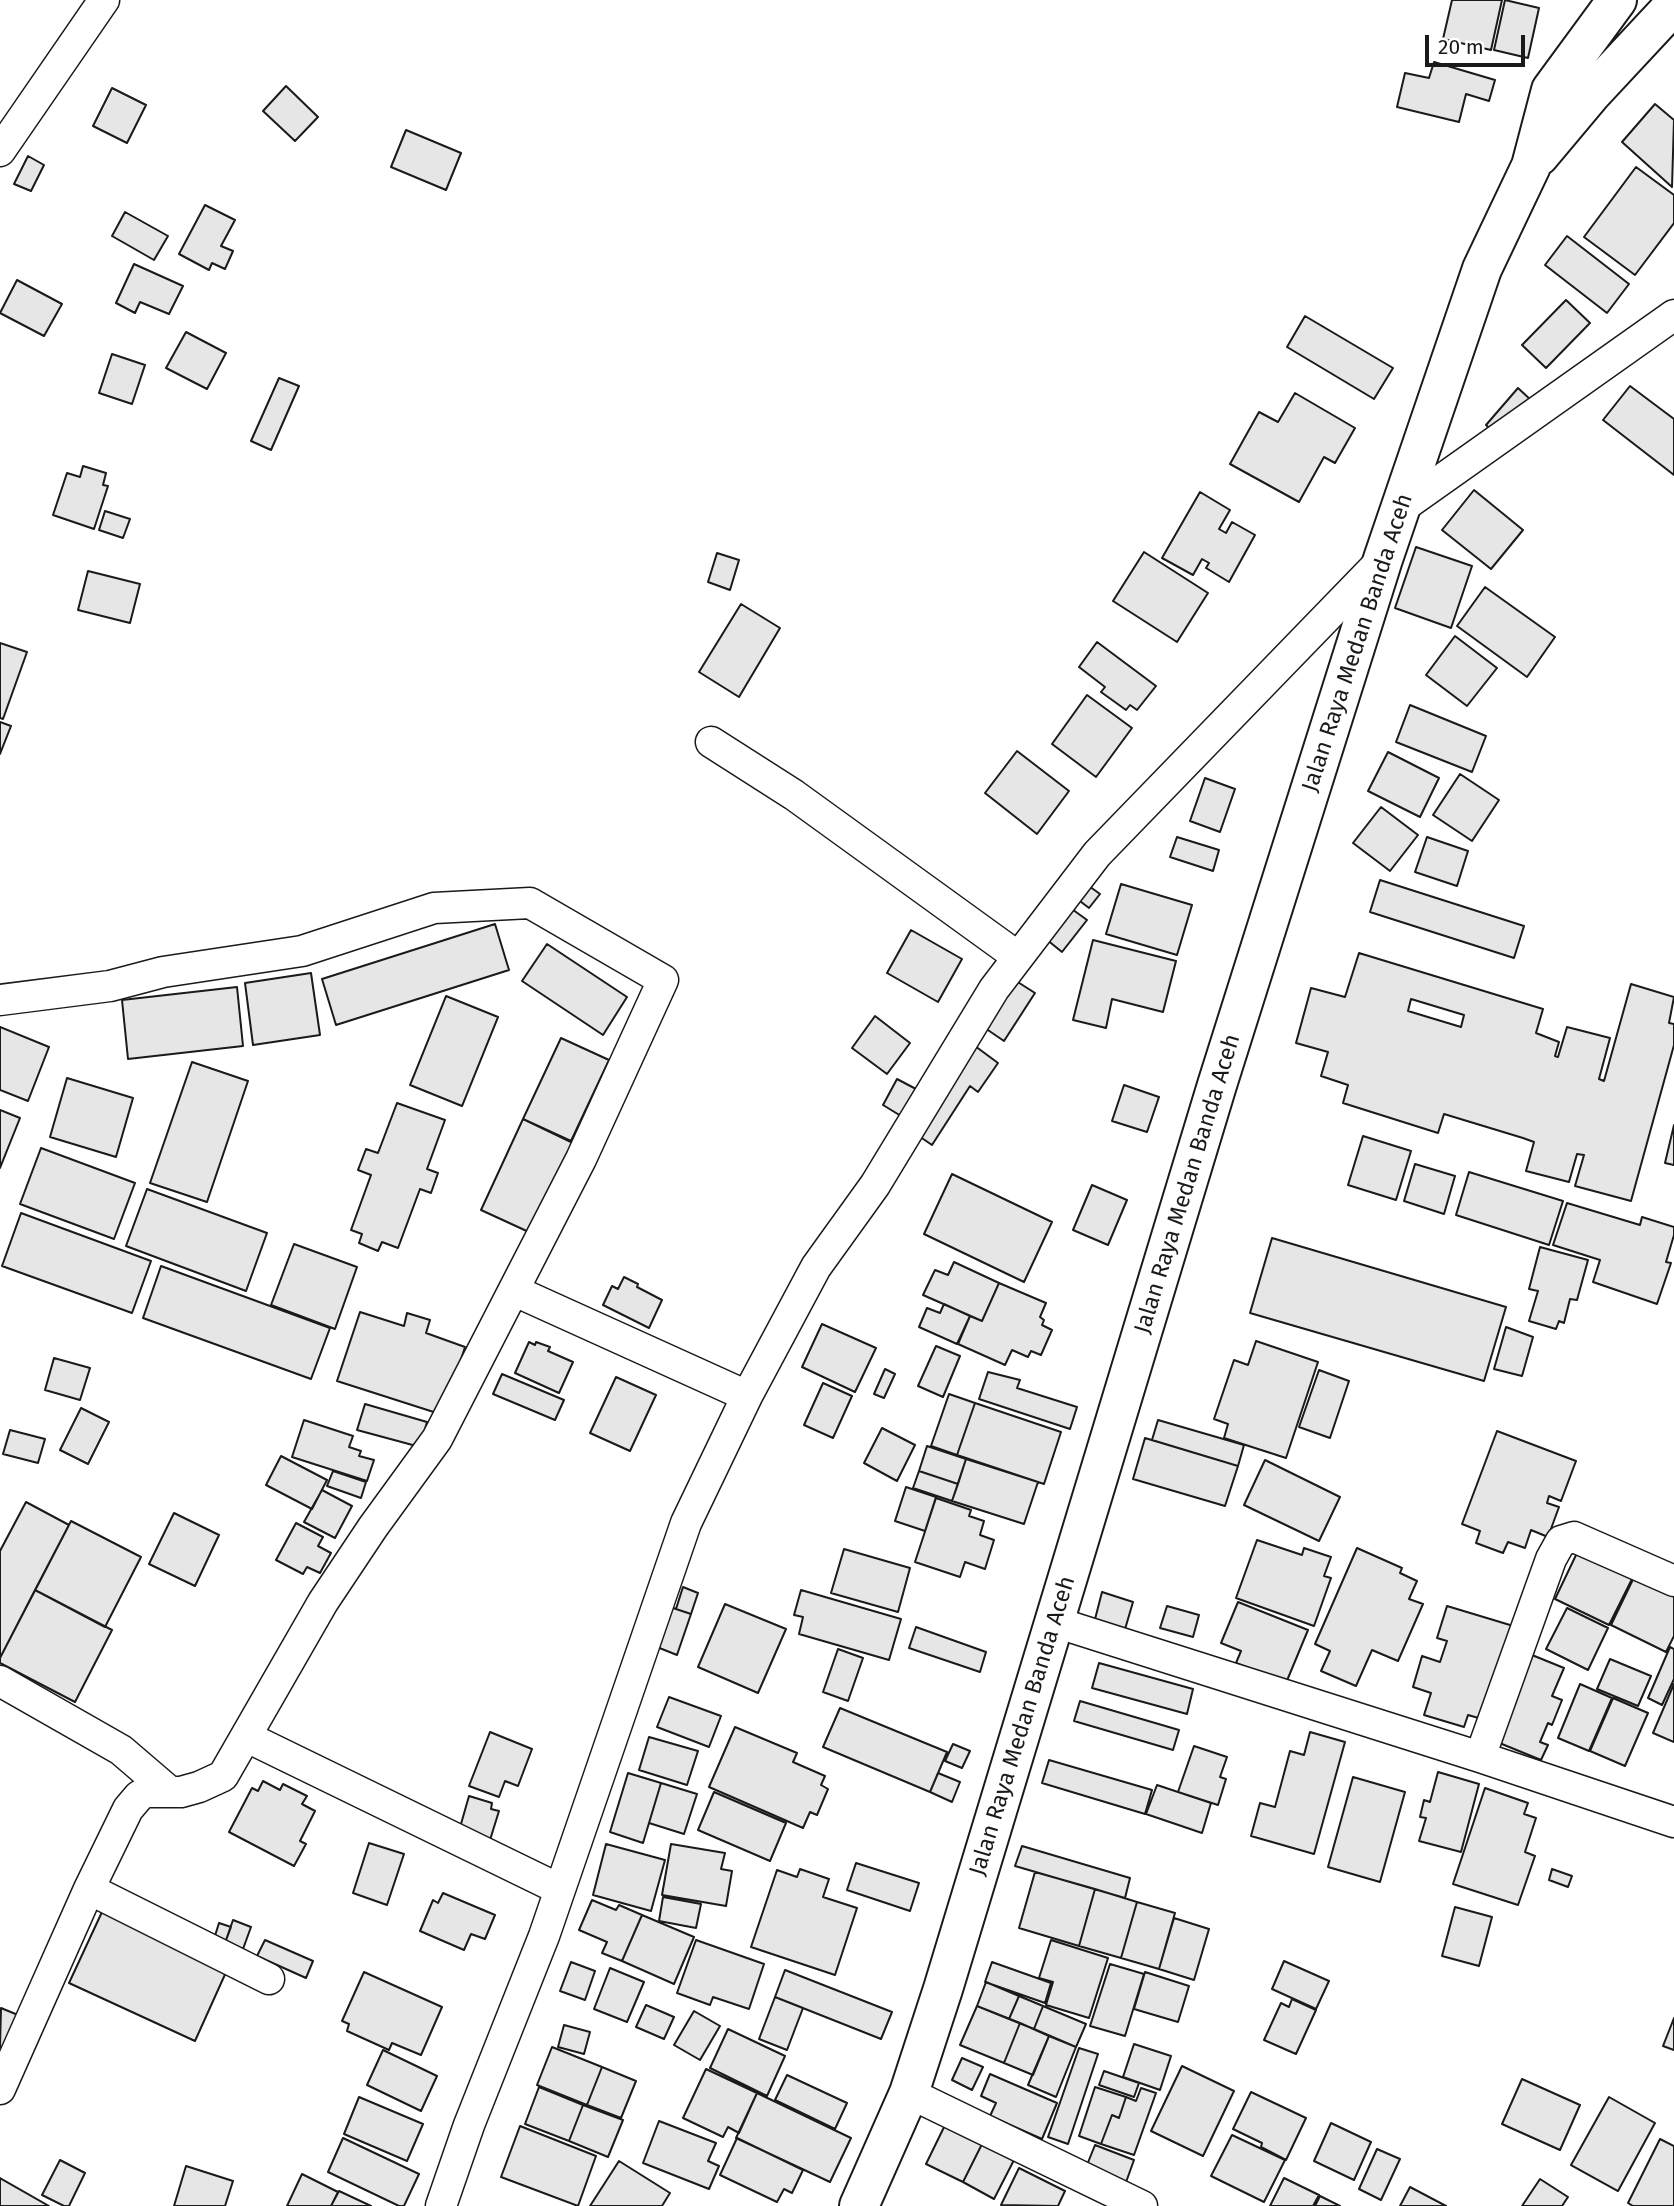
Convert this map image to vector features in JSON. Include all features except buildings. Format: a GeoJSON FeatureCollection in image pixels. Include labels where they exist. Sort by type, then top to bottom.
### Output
{"type":"FeatureCollection","features":[{"type":"Feature","properties":{"kind":"highway","name":"Jalan Raya Medan Banda Aceh"},"geometry":{"type":"LineString","coordinates":[[859,2206],[909,2092],[943,1989],[1222,1072],[1383,559],[1482,269],[1531,166],[1552,90],[1617,0]]}},
{"type":"Feature","properties":{"kind":"highway","name":"Jalan Raya Medan Banda Aceh"},"geometry":{"type":"LineString","coordinates":[[1531,166],[1591,94],[1674,5]]}},
{"type":"Feature","properties":{"kind":"street"},"geometry":{"type":"LineString","coordinates":[[0,151],[104,0]]}},
{"type":"Feature","properties":{"kind":"street"},"geometry":{"type":"LineString","coordinates":[[1400,509],[1674,316]]}},
{"type":"Feature","properties":{"kind":"street"},"geometry":{"type":"LineString","coordinates":[[441,2206],[469,2125],[544,1936],[686,1523],[747,1396],[816,1267],[875,1185],[994,989],[1097,854],[1383,559]]}},
{"type":"Feature","properties":{"kind":"street"},"geometry":{"type":"LineString","coordinates":[[711,742],[794,795],[1018,957]]}},
{"type":"Feature","properties":{"kind":"street"},"geometry":{"type":"LineString","coordinates":[[0,1000],[110,986],[163,972],[302,951],[434,908],[530,903],[663,980],[581,1159],[437,1439],[323,1602],[223,1776],[199,1787],[170,1792],[146,1792],[128,1809],[89,1889],[0,2089]]}},
{"type":"Feature","properties":{"kind":"street"},"geometry":{"type":"LineString","coordinates":[[515,1291],[747,1396]]}},
{"type":"Feature","properties":{"kind":"street"},"geometry":{"type":"LineString","coordinates":[[1480,1757],[1551,1559],[1561,1541],[1574,1537],[1674,1581]]}},
{"type":"Feature","properties":{"kind":"street"},"geometry":{"type":"LineString","coordinates":[[1055,1622],[1480,1757],[1674,1822]]}},
{"type":"Feature","properties":{"kind":"street"},"geometry":{"type":"LineString","coordinates":[[0,1681],[121,1750],[170,1792]]}},
{"type":"Feature","properties":{"kind":"street"},"geometry":{"type":"LineString","coordinates":[[247,1737],[559,1889]]}},
{"type":"Feature","properties":{"kind":"street"},"geometry":{"type":"LineString","coordinates":[[89,1889],[269,1979]]}},
{"type":"Feature","properties":{"kind":"street"},"geometry":{"type":"LineString","coordinates":[[909,2092],[1142,2206]]}}]}
